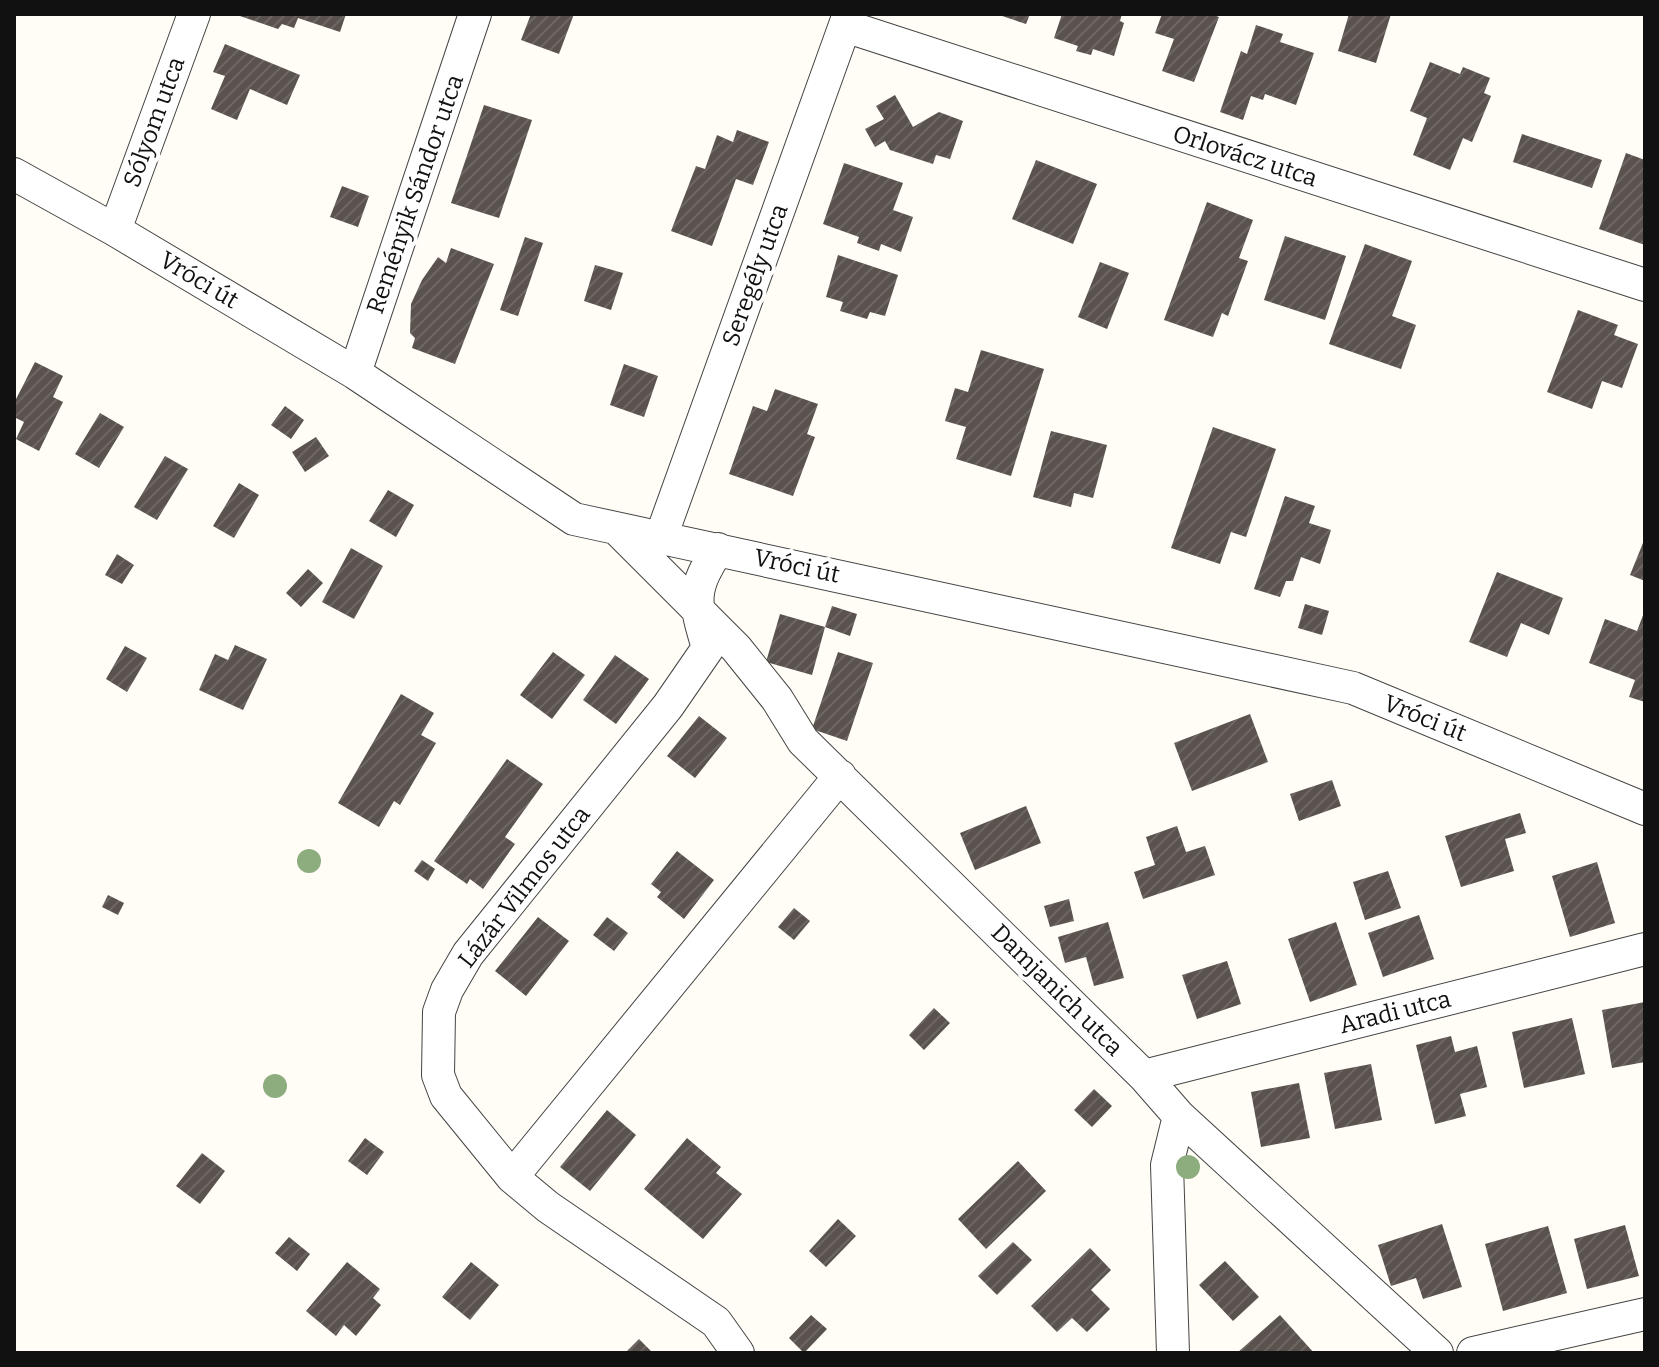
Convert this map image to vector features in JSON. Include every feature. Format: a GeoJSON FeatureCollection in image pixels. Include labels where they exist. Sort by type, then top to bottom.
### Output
{"type":"FeatureCollection","features":[{"type":"Feature","properties":{"kind":"street","name":"Sólyom utca"},"geometry":{"type":"LineString","coordinates":[[115,230],[194,14]]}},
{"type":"Feature","properties":{"kind":"street","name":"Reményik Sándor utca"},"geometry":{"type":"LineString","coordinates":[[355,373],[475,14]]}},
{"type":"Feature","properties":{"kind":"street","name":"Orlovácz utca"},"geometry":{"type":"LineString","coordinates":[[847,20],[1645,285]]}},
{"type":"Feature","properties":{"kind":"street","name":"Seregély utca"},"geometry":{"type":"LineString","coordinates":[[661,537],[847,20]]}},
{"type":"Feature","properties":{"kind":"street","name":"Vróci út"},"geometry":{"type":"LineString","coordinates":[[14,174],[115,230],[355,373],[574,519],[1353,688],[1645,809]]}},
{"type":"Feature","properties":{"kind":"street","name":"Damjanich utca"},"geometry":{"type":"LineString","coordinates":[[618,530],[736,648],[777,699],[803,741],[1144,1076],[1179,1116],[1437,1353]]}},
{"type":"Feature","properties":{"kind":"street"},"geometry":{"type":"LineString","coordinates":[[697,609],[701,576],[718,549]]}},
{"type":"Feature","properties":{"kind":"street","name":"Lázár Vilmos utca"},"geometry":{"type":"LineString","coordinates":[[697,609],[708,648],[668,706],[468,954],[447,990],[439,1012],[438,1075],[446,1096],[512,1177],[548,1207],[716,1322],[738,1353]]}},
{"type":"Feature","properties":{"kind":"street"},"geometry":{"type":"LineString","coordinates":[[512,1177],[840,776]]}},
{"type":"Feature","properties":{"kind":"street","name":"Aradi utca"},"geometry":{"type":"LineString","coordinates":[[1144,1076],[1645,949]]}},
{"type":"Feature","properties":{"kind":"street"},"geometry":{"type":"LineString","coordinates":[[1173,1353],[1167,1165],[1179,1116]]}},
{"type":"Feature","properties":{"kind":"street"},"geometry":{"type":"LineString","coordinates":[[1473,1353],[1645,1314]]}},
{"type":"Feature","properties":{"kind":"building"},"geometry":{"type":"Polygon","coordinates":[[[234,14],[346,14],[340,32],[298,18],[294,28],[282,24],[278,29],[234,14]]]}},
{"type":"Feature","properties":{"kind":"building"},"geometry":{"type":"Polygon","coordinates":[[[531,14],[574,14],[559,54],[521,40],[531,14]]]}},
{"type":"Feature","properties":{"kind":"building"},"geometry":{"type":"Polygon","coordinates":[[[996,14],[1030,14],[1026,24],[996,14]]]}},
{"type":"Feature","properties":{"kind":"building"},"geometry":{"type":"Polygon","coordinates":[[[1062,14],[1122,14],[1120,21],[1124,23],[1114,56],[1093,49],[1091,55],[1076,51],[1078,46],[1054,38],[1062,14]]]}},
{"type":"Feature","properties":{"kind":"building"},"geometry":{"type":"Polygon","coordinates":[[[1162,14],[1211,14],[1219,17],[1194,82],[1162,71],[1174,39],[1155,33],[1162,14]]]}},
{"type":"Feature","properties":{"kind":"building"},"geometry":{"type":"Polygon","coordinates":[[[1349,14],[1391,14],[1376,63],[1338,51],[1349,14]]]}},
{"type":"Feature","properties":{"kind":"building"},"geometry":{"type":"Polygon","coordinates":[[[1256,25],[1283,34],[1280,42],[1314,53],[1296,105],[1265,94],[1263,100],[1251,96],[1243,120],[1220,112],[1241,51],[1247,54],[1256,25]]]}},
{"type":"Feature","properties":{"kind":"building"},"geometry":{"type":"Polygon","coordinates":[[[225,44],[300,75],[287,105],[250,89],[237,120],[211,109],[225,76],[213,72],[225,44]]]}},
{"type":"Feature","properties":{"kind":"building"},"geometry":{"type":"Polygon","coordinates":[[[1430,62],[1460,74],[1463,67],[1490,78],[1484,93],[1491,96],[1472,142],[1463,138],[1450,170],[1413,155],[1427,118],[1410,111],[1430,62]]]}},
{"type":"Feature","properties":{"kind":"building"},"geometry":{"type":"Polygon","coordinates":[[[895,95],[913,127],[939,112],[963,121],[950,159],[936,155],[933,164],[890,150],[885,141],[875,147],[865,129],[884,119],[876,106],[895,95]]]}},
{"type":"Feature","properties":{"kind":"building"},"geometry":{"type":"Polygon","coordinates":[[[484,105],[532,120],[499,218],[451,203],[484,105]]]}},
{"type":"Feature","properties":{"kind":"building"},"geometry":{"type":"Polygon","coordinates":[[[737,130],[769,142],[753,185],[736,179],[712,246],[671,231],[696,166],[705,169],[717,135],[733,142],[737,130]]]}},
{"type":"Feature","properties":{"kind":"building"},"geometry":{"type":"Polygon","coordinates":[[[1522,134],[1602,160],[1592,188],[1513,162],[1522,134]]]}},
{"type":"Feature","properties":{"kind":"building"},"geometry":{"type":"Polygon","coordinates":[[[1626,153],[1645,160],[1645,245],[1599,229],[1626,153]]]}},
{"type":"Feature","properties":{"kind":"building"},"geometry":{"type":"Polygon","coordinates":[[[1036,160],[1097,184],[1073,244],[1012,219],[1036,160]]]}},
{"type":"Feature","properties":{"kind":"building"},"geometry":{"type":"Polygon","coordinates":[[[844,163],[903,183],[893,210],[913,217],[901,252],[881,244],[879,251],[857,243],[859,237],[823,224],[844,163]]]}},
{"type":"Feature","properties":{"kind":"building"},"geometry":{"type":"Polygon","coordinates":[[[342,186],[369,196],[358,227],[330,217],[342,186]]]}},
{"type":"Feature","properties":{"kind":"building"},"geometry":{"type":"Polygon","coordinates":[[[1207,202],[1253,220],[1239,258],[1248,261],[1228,316],[1222,313],[1213,337],[1164,320],[1207,202]]]}},
{"type":"Feature","properties":{"kind":"building"},"geometry":{"type":"Polygon","coordinates":[[[1285,236],[1346,256],[1325,320],[1264,300],[1285,236]]]}},
{"type":"Feature","properties":{"kind":"building"},"geometry":{"type":"Polygon","coordinates":[[[525,237],[543,243],[518,316],[500,310],[525,237]]]}},
{"type":"Feature","properties":{"kind":"building"},"geometry":{"type":"Polygon","coordinates":[[[1365,244],[1412,261],[1392,316],[1416,325],[1401,369],[1329,344],[1365,244]]]}},
{"type":"Feature","properties":{"kind":"building"},"geometry":{"type":"Polygon","coordinates":[[[451,248],[494,264],[455,364],[412,348],[415,338],[410,333],[411,304],[422,280],[438,257],[446,263],[451,248]]]}},
{"type":"Feature","properties":{"kind":"building"},"geometry":{"type":"Polygon","coordinates":[[[838,255],[898,275],[885,316],[870,312],[867,319],[840,311],[843,302],[826,297],[838,255]]]}},
{"type":"Feature","properties":{"kind":"building"},"geometry":{"type":"Polygon","coordinates":[[[1100,262],[1129,273],[1107,329],[1078,317],[1100,262]]]}},
{"type":"Feature","properties":{"kind":"building"},"geometry":{"type":"Polygon","coordinates":[[[595,265],[623,273],[611,310],[584,301],[595,265]]]}},
{"type":"Feature","properties":{"kind":"building"},"geometry":{"type":"Polygon","coordinates":[[[1578,310],[1618,325],[1614,335],[1638,344],[1622,388],[1602,381],[1592,409],[1547,392],[1578,310]]]}},
{"type":"Feature","properties":{"kind":"building"},"geometry":{"type":"Polygon","coordinates":[[[981,350],[1044,369],[1011,476],[956,459],[966,427],[945,421],[955,388],[968,392],[981,350]]]}},
{"type":"Feature","properties":{"kind":"building"},"geometry":{"type":"Polygon","coordinates":[[[35,362],[63,376],[53,397],[63,402],[39,451],[16,439],[24,422],[14,417],[14,403],[35,362]]]}},
{"type":"Feature","properties":{"kind":"building"},"geometry":{"type":"Polygon","coordinates":[[[624,364],[658,376],[644,417],[610,405],[624,364]]]}},
{"type":"Feature","properties":{"kind":"building"},"geometry":{"type":"Polygon","coordinates":[[[775,389],[818,404],[807,434],[815,437],[793,496],[729,474],[753,406],[767,411],[775,389]]]}},
{"type":"Feature","properties":{"kind":"building"},"geometry":{"type":"Polygon","coordinates":[[[285,406],[304,420],[291,439],[271,425],[285,406]]]}},
{"type":"Feature","properties":{"kind":"building"},"geometry":{"type":"Polygon","coordinates":[[[100,413],[124,427],[99,468],[75,454],[100,413]]]}},
{"type":"Feature","properties":{"kind":"building"},"geometry":{"type":"Polygon","coordinates":[[[1213,427],[1276,449],[1246,537],[1231,532],[1220,564],[1171,548],[1213,427]]]}},
{"type":"Feature","properties":{"kind":"building"},"geometry":{"type":"Polygon","coordinates":[[[1051,431],[1107,445],[1093,498],[1074,493],[1071,507],[1033,497],[1051,431]]]}},
{"type":"Feature","properties":{"kind":"building"},"geometry":{"type":"Polygon","coordinates":[[[316,437],[329,456],[305,472],[292,452],[316,437]]]}},
{"type":"Feature","properties":{"kind":"building"},"geometry":{"type":"Polygon","coordinates":[[[165,456],[188,469],[157,520],[134,507],[165,456]]]}},
{"type":"Feature","properties":{"kind":"building"},"geometry":{"type":"Polygon","coordinates":[[[239,483],[259,495],[234,538],[213,526],[239,483]]]}},
{"type":"Feature","properties":{"kind":"building"},"geometry":{"type":"Polygon","coordinates":[[[388,490],[414,505],[396,537],[369,521],[388,490]]]}},
{"type":"Feature","properties":{"kind":"building"},"geometry":{"type":"Polygon","coordinates":[[[1285,496],[1315,506],[1309,523],[1331,530],[1320,564],[1301,557],[1293,581],[1286,581],[1280,597],[1254,589],[1285,496]]]}},
{"type":"Feature","properties":{"kind":"building"},"geometry":{"type":"Polygon","coordinates":[[[1645,538],[1645,581],[1630,575],[1645,538]]]}},
{"type":"Feature","properties":{"kind":"building"},"geometry":{"type":"Polygon","coordinates":[[[351,548],[383,566],[354,619],[322,602],[351,548]]]}},
{"type":"Feature","properties":{"kind":"building"},"geometry":{"type":"Polygon","coordinates":[[[117,554],[134,565],[122,584],[105,575],[117,554]]]}},
{"type":"Feature","properties":{"kind":"building"},"geometry":{"type":"Polygon","coordinates":[[[308,569],[323,583],[301,607],[286,593],[308,569]]]}},
{"type":"Feature","properties":{"kind":"building"},"geometry":{"type":"Polygon","coordinates":[[[1497,572],[1563,598],[1549,635],[1521,623],[1507,657],[1469,642],[1497,572]]]}},
{"type":"Feature","properties":{"kind":"building"},"geometry":{"type":"Polygon","coordinates":[[[1305,604],[1329,611],[1322,635],[1298,628],[1305,604]]]}},
{"type":"Feature","properties":{"kind":"building"},"geometry":{"type":"Polygon","coordinates":[[[832,606],[857,614],[850,636],[825,627],[832,606]]]}},
{"type":"Feature","properties":{"kind":"building"},"geometry":{"type":"Polygon","coordinates":[[[1645,610],[1645,702],[1629,697],[1635,680],[1589,663],[1605,619],[1637,631],[1645,610]]]}},
{"type":"Feature","properties":{"kind":"building"},"geometry":{"type":"Polygon","coordinates":[[[780,614],[825,627],[812,675],[766,662],[780,614]]]}},
{"type":"Feature","properties":{"kind":"building"},"geometry":{"type":"Polygon","coordinates":[[[235,645],[267,659],[243,710],[199,690],[215,654],[228,660],[235,645]]]}},
{"type":"Feature","properties":{"kind":"building"},"geometry":{"type":"Polygon","coordinates":[[[125,646],[147,658],[127,692],[106,679],[125,646]]]}},
{"type":"Feature","properties":{"kind":"building"},"geometry":{"type":"Polygon","coordinates":[[[553,652],[585,675],[552,719],[520,695],[553,652]]]}},
{"type":"Feature","properties":{"kind":"building"},"geometry":{"type":"Polygon","coordinates":[[[838,652],[873,663],[847,741],[812,729],[838,652]]]}},
{"type":"Feature","properties":{"kind":"building"},"geometry":{"type":"Polygon","coordinates":[[[615,655],[649,679],[616,724],[583,700],[615,655]]]}},
{"type":"Feature","properties":{"kind":"building"},"geometry":{"type":"Polygon","coordinates":[[[401,694],[434,713],[421,735],[436,743],[400,805],[394,801],[379,827],[338,803],[401,694]]]}},
{"type":"Feature","properties":{"kind":"building"},"geometry":{"type":"Polygon","coordinates":[[[1250,714],[1268,762],[1192,791],[1174,743],[1250,714]]]}},
{"type":"Feature","properties":{"kind":"building"},"geometry":{"type":"Polygon","coordinates":[[[699,716],[727,738],[695,778],[667,756],[699,716]]]}},
{"type":"Feature","properties":{"kind":"building"},"geometry":{"type":"Polygon","coordinates":[[[507,759],[543,784],[505,837],[515,844],[483,889],[470,879],[467,884],[434,861],[507,759]]]}},
{"type":"Feature","properties":{"kind":"building"},"geometry":{"type":"Polygon","coordinates":[[[1332,780],[1341,806],[1299,821],[1290,794],[1332,780]]]}},
{"type":"Feature","properties":{"kind":"building"},"geometry":{"type":"Polygon","coordinates":[[[1026,806],[1041,843],[975,870],[960,833],[1026,806]]]}},
{"type":"Feature","properties":{"kind":"building"},"geometry":{"type":"Polygon","coordinates":[[[1520,813],[1526,833],[1505,839],[1514,871],[1461,887],[1445,836],[1520,813]]]}},
{"type":"Feature","properties":{"kind":"building"},"geometry":{"type":"Polygon","coordinates":[[[1177,826],[1186,852],[1205,846],[1215,875],[1143,899],[1134,872],[1155,865],[1146,837],[1177,826]]]}},
{"type":"Feature","properties":{"kind":"building"},"geometry":{"type":"Polygon","coordinates":[[[677,851],[714,880],[684,919],[657,897],[661,892],[651,884],[677,851]]]}},
{"type":"Feature","properties":{"kind":"building"},"geometry":{"type":"Polygon","coordinates":[[[422,860],[435,869],[428,881],[414,871],[422,860]]]}},
{"type":"Feature","properties":{"kind":"building"},"geometry":{"type":"Polygon","coordinates":[[[1597,862],[1615,923],[1570,937],[1552,876],[1597,862]]]}},
{"type":"Feature","properties":{"kind":"building"},"geometry":{"type":"Polygon","coordinates":[[[1388,871],[1401,908],[1365,920],[1353,882],[1388,871]]]}},
{"type":"Feature","properties":{"kind":"building"},"geometry":{"type":"Polygon","coordinates":[[[108,895],[124,903],[118,915],[102,907],[108,895]]]}},
{"type":"Feature","properties":{"kind":"building"},"geometry":{"type":"Polygon","coordinates":[[[1069,899],[1074,921],[1050,927],[1044,906],[1069,899]]]}},
{"type":"Feature","properties":{"kind":"building"},"geometry":{"type":"Polygon","coordinates":[[[794,908],[810,921],[794,940],[778,927],[794,908]]]}},
{"type":"Feature","properties":{"kind":"building"},"geometry":{"type":"Polygon","coordinates":[[[1419,915],[1434,959],[1383,977],[1368,933],[1419,915]]]}},
{"type":"Feature","properties":{"kind":"building"},"geometry":{"type":"Polygon","coordinates":[[[538,917],[569,941],[526,996],[495,971],[538,917]]]}},
{"type":"Feature","properties":{"kind":"building"},"geometry":{"type":"Polygon","coordinates":[[[607,917],[628,933],[614,951],[593,935],[607,917]]]}},
{"type":"Feature","properties":{"kind":"building"},"geometry":{"type":"Polygon","coordinates":[[[1108,922],[1124,978],[1094,986],[1086,957],[1065,963],[1058,937],[1108,922]]]}},
{"type":"Feature","properties":{"kind":"building"},"geometry":{"type":"Polygon","coordinates":[[[1336,922],[1357,985],[1310,1002],[1288,939],[1336,922]]]}},
{"type":"Feature","properties":{"kind":"building"},"geometry":{"type":"Polygon","coordinates":[[[1227,961],[1241,1004],[1197,1019],[1182,975],[1227,961]]]}},
{"type":"Feature","properties":{"kind":"building"},"geometry":{"type":"Polygon","coordinates":[[[1645,1002],[1645,1062],[1612,1068],[1602,1010],[1645,1002]]]}},
{"type":"Feature","properties":{"kind":"building"},"geometry":{"type":"Polygon","coordinates":[[[934,1008],[950,1023],[924,1050],[909,1035],[934,1008]]]}},
{"type":"Feature","properties":{"kind":"building"},"geometry":{"type":"Polygon","coordinates":[[[1572,1018],[1585,1074],[1524,1088],[1512,1032],[1572,1018]]]}},
{"type":"Feature","properties":{"kind":"building"},"geometry":{"type":"Polygon","coordinates":[[[1451,1036],[1455,1052],[1477,1046],[1487,1087],[1460,1094],[1466,1116],[1435,1124],[1416,1045],[1451,1036]]]}},
{"type":"Feature","properties":{"kind":"building"},"geometry":{"type":"Polygon","coordinates":[[[1371,1064],[1382,1120],[1335,1129],[1324,1073],[1371,1064]]]}},
{"type":"Feature","properties":{"kind":"building"},"geometry":{"type":"Polygon","coordinates":[[[1299,1083],[1310,1138],[1261,1147],[1251,1092],[1299,1083]]]}},
{"type":"Feature","properties":{"kind":"building"},"geometry":{"type":"Polygon","coordinates":[[[1094,1089],[1112,1106],[1092,1127],[1074,1110],[1094,1089]]]}},
{"type":"Feature","properties":{"kind":"building"},"geometry":{"type":"Polygon","coordinates":[[[607,1110],[636,1135],[590,1191],[560,1167],[607,1110]]]}},
{"type":"Feature","properties":{"kind":"building"},"geometry":{"type":"Polygon","coordinates":[[[365,1138],[384,1152],[367,1175],[348,1161],[365,1138]]]}},
{"type":"Feature","properties":{"kind":"building"},"geometry":{"type":"Polygon","coordinates":[[[687,1138],[721,1167],[716,1173],[742,1194],[703,1239],[644,1189],[687,1138]]]}},
{"type":"Feature","properties":{"kind":"building"},"geometry":{"type":"Polygon","coordinates":[[[202,1153],[225,1171],[200,1204],[176,1186],[202,1153]]]}},
{"type":"Feature","properties":{"kind":"building"},"geometry":{"type":"Polygon","coordinates":[[[1018,1161],[1046,1191],[986,1249],[958,1219],[1018,1161]]]}},
{"type":"Feature","properties":{"kind":"building"},"geometry":{"type":"Polygon","coordinates":[[[838,1219],[856,1236],[826,1267],[809,1251],[838,1219]]]}},
{"type":"Feature","properties":{"kind":"building"},"geometry":{"type":"Polygon","coordinates":[[[1442,1224],[1462,1287],[1423,1299],[1416,1278],[1391,1286],[1378,1245],[1442,1224]]]}},
{"type":"Feature","properties":{"kind":"building"},"geometry":{"type":"Polygon","coordinates":[[[1625,1225],[1639,1276],[1587,1289],[1574,1239],[1625,1225]]]}},
{"type":"Feature","properties":{"kind":"building"},"geometry":{"type":"Polygon","coordinates":[[[1548,1226],[1567,1293],[1503,1311],[1485,1244],[1548,1226]]]}},
{"type":"Feature","properties":{"kind":"building"},"geometry":{"type":"Polygon","coordinates":[[[289,1237],[310,1254],[297,1271],[275,1253],[289,1237]]]}},
{"type":"Feature","properties":{"kind":"building"},"geometry":{"type":"Polygon","coordinates":[[[1013,1242],[1032,1260],[997,1295],[978,1276],[1013,1242]]]}},
{"type":"Feature","properties":{"kind":"building"},"geometry":{"type":"Polygon","coordinates":[[[1090,1248],[1111,1270],[1091,1290],[1110,1309],[1087,1332],[1072,1318],[1057,1332],[1031,1306],[1090,1248]]]}},
{"type":"Feature","properties":{"kind":"building"},"geometry":{"type":"Polygon","coordinates":[[[1225,1261],[1259,1297],[1233,1321],[1199,1285],[1225,1261]]]}},
{"type":"Feature","properties":{"kind":"building"},"geometry":{"type":"Polygon","coordinates":[[[347,1262],[380,1289],[373,1298],[381,1305],[356,1336],[344,1325],[336,1336],[306,1311],[347,1262]]]}},
{"type":"Feature","properties":{"kind":"building"},"geometry":{"type":"Polygon","coordinates":[[[471,1262],[499,1285],[470,1320],[442,1297],[471,1262]]]}},
{"type":"Feature","properties":{"kind":"building"},"geometry":{"type":"Polygon","coordinates":[[[811,1315],[827,1329],[804,1353],[789,1338],[811,1315]]]}},
{"type":"Feature","properties":{"kind":"building"},"geometry":{"type":"Polygon","coordinates":[[[1280,1315],[1314,1353],[1237,1353],[1280,1315]]]}},
{"type":"Feature","properties":{"kind":"building"},"geometry":{"type":"Polygon","coordinates":[[[639,1339],[653,1353],[625,1353],[639,1339]]]}}]}
